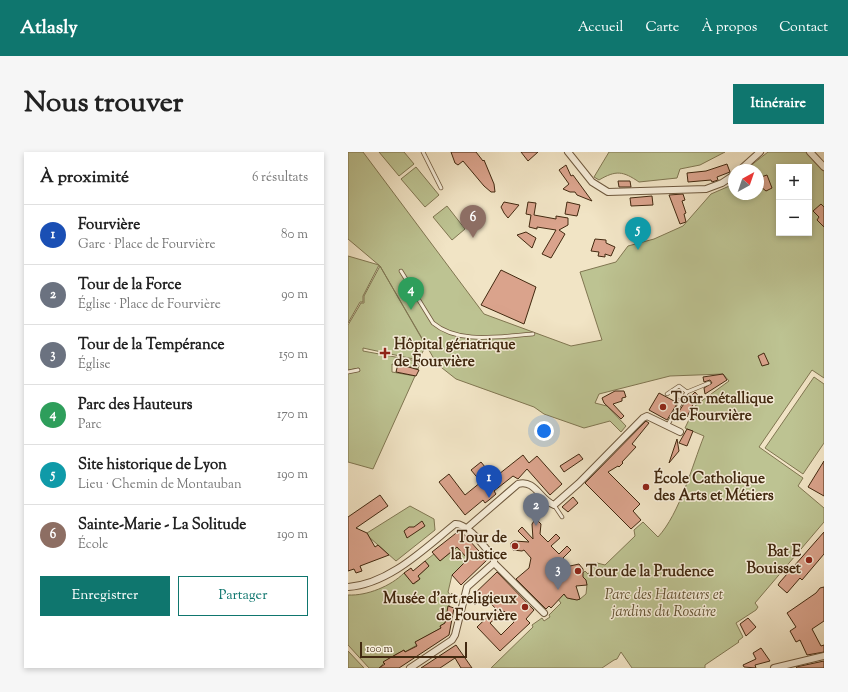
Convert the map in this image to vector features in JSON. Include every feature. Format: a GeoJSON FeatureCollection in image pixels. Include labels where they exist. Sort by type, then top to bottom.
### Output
{"type":"FeatureCollection","features":[{"type":"Feature","properties":{"kind":"street"},"geometry":{"type":"LineString","coordinates":[[568,152],[592,182],[608,192],[706,189],[728,179]]}},
{"type":"Feature","properties":{"kind":"street"},"geometry":{"type":"LineString","coordinates":[[747,164],[760,152]]}},
{"type":"Feature","properties":{"kind":"street"},"geometry":{"type":"LineString","coordinates":[[810,152],[824,167]]}},
{"type":"Feature","properties":{"kind":"street"},"geometry":{"type":"LineString","coordinates":[[467,528],[518,484],[524,482],[531,485],[551,504],[579,483],[643,418],[647,416],[680,432]]}},
{"type":"Feature","properties":{"kind":"street"},"geometry":{"type":"LineString","coordinates":[[348,588],[366,585],[394,571],[455,524],[460,524],[467,528],[494,558],[493,564],[467,587],[456,635],[452,640],[410,668]]}},
{"type":"Feature","properties":{"kind":"street"},"geometry":{"type":"LineString","coordinates":[[493,564],[544,613]]}},
{"type":"Feature","properties":{"kind":"street"},"geometry":{"type":"LineString","coordinates":[[774,668],[824,656]]}},
{"type":"Feature","properties":{"kind":"lane"},"geometry":{"type":"LineString","coordinates":[[422,152],[442,186],[441,188]]}},
{"type":"Feature","properties":{"kind":"lane"},"geometry":{"type":"LineString","coordinates":[[401,271],[433,323],[439,328],[462,336],[474,337],[532,334]]}},
{"type":"Feature","properties":{"kind":"lane"},"geometry":{"type":"LineString","coordinates":[[348,372],[358,370]]}},
{"type":"Feature","properties":{"kind":"lane"},"geometry":{"type":"LineString","coordinates":[[667,426],[687,392],[709,383]]}},
{"type":"Feature","properties":{"kind":"lane"},"geometry":{"type":"LineString","coordinates":[[667,394],[679,386],[687,392]]}},
{"type":"Feature","properties":{"kind":"lane"},"geometry":{"type":"LineString","coordinates":[[551,504],[562,517]]}},
{"type":"Feature","properties":{"kind":"green space","name":"Parc des Hauteurs et jardins du Rosaire"},"geometry":{"type":"Polygon","coordinates":[[[348,152],[363,152],[484,314],[571,346],[602,340],[580,272],[616,262],[628,246],[654,239],[683,226],[711,194],[728,187],[728,200],[764,200],[764,164],[753,164],[768,152],[807,152],[824,171],[824,378],[812,370],[759,447],[803,478],[798,486],[824,508],[824,522],[755,603],[758,607],[756,610],[736,623],[743,637],[738,641],[739,642],[705,665],[705,668],[632,668],[621,652],[617,659],[602,668],[491,668],[533,627],[532,625],[542,618],[544,621],[550,617],[549,615],[561,603],[557,598],[563,591],[565,596],[571,599],[580,599],[586,594],[587,585],[584,578],[580,576],[585,571],[588,574],[597,563],[605,565],[635,536],[634,530],[643,522],[658,537],[673,515],[685,489],[704,436],[685,428],[696,405],[729,381],[723,374],[670,376],[599,394],[595,403],[607,406],[626,426],[621,432],[610,421],[584,428],[544,414],[534,407],[456,379],[437,364],[380,266],[348,239],[348,152]]]}},
{"type":"Feature","properties":{"kind":"green space"},"geometry":{"type":"Polygon","coordinates":[[[379,152],[404,152],[414,164],[399,176],[379,152]]]}},
{"type":"Feature","properties":{"kind":"green space"},"geometry":{"type":"Polygon","coordinates":[[[609,152],[725,152],[700,165],[680,169],[677,178],[639,182],[619,173],[615,173],[599,180],[594,177],[609,152]]]}},
{"type":"Feature","properties":{"kind":"green space"},"geometry":{"type":"Polygon","coordinates":[[[416,167],[439,195],[425,207],[401,179],[416,167]]]}},
{"type":"Feature","properties":{"kind":"green space"},"geometry":{"type":"Polygon","coordinates":[[[447,206],[465,229],[452,240],[433,217],[447,206]]]}},
{"type":"Feature","properties":{"kind":"green space"},"geometry":{"type":"Polygon","coordinates":[[[348,256],[379,265],[363,296],[363,302],[360,302],[348,323],[348,256]]]}},
{"type":"Feature","properties":{"kind":"green space","name":"Hôpital gériatrique de Fourvière"},"geometry":{"type":"Polygon","coordinates":[[[380,266],[426,346],[418,360],[363,348],[363,351],[417,361],[419,366],[418,369],[397,363],[396,365],[392,364],[392,372],[415,376],[373,469],[348,462],[348,373],[360,371],[359,368],[348,370],[348,325],[361,303],[364,303],[364,296],[380,266]]]}},
{"type":"Feature","properties":{"kind":"green space"},"geometry":{"type":"Polygon","coordinates":[[[814,377],[824,384],[824,443],[803,474],[765,448],[814,377]]]}},
{"type":"Feature","properties":{"kind":"green space"},"geometry":{"type":"Polygon","coordinates":[[[410,506],[434,519],[435,530],[396,561],[369,537],[367,533],[410,506]]]}},
{"type":"Feature","properties":{"kind":"green space"},"geometry":{"type":"Polygon","coordinates":[[[457,547],[469,560],[452,575],[448,592],[450,595],[452,593],[445,623],[440,626],[441,628],[416,642],[417,645],[388,659],[379,668],[369,668],[348,645],[348,595],[371,592],[386,586],[404,573],[414,584],[420,579],[418,576],[429,566],[425,561],[434,554],[440,561],[457,547]]]}},
{"type":"Feature","properties":{"kind":"green space"},"geometry":{"type":"Polygon","coordinates":[[[348,651],[364,668],[348,668],[348,651]]]}},
{"type":"Feature","properties":{"kind":"building"},"geometry":{"type":"Polygon","coordinates":[[[451,152],[476,152],[483,161],[484,160],[494,184],[495,192],[491,192],[484,186],[463,161],[458,165],[455,163],[451,152]]]}},
{"type":"Feature","properties":{"kind":"building"},"geometry":{"type":"Polygon","coordinates":[[[521,152],[538,152],[528,161],[521,152]]]}},
{"type":"Feature","properties":{"kind":"building"},"geometry":{"type":"Polygon","coordinates":[[[727,164],[728,167],[728,173],[717,177],[718,180],[712,182],[711,180],[688,182],[687,173],[706,171],[727,164]]]}},
{"type":"Feature","properties":{"kind":"building"},"geometry":{"type":"Polygon","coordinates":[[[566,165],[571,176],[573,175],[592,201],[577,195],[575,192],[570,192],[563,189],[569,184],[559,170],[566,165]]]}},
{"type":"Feature","properties":{"kind":"building"},"geometry":{"type":"Polygon","coordinates":[[[767,175],[772,188],[766,191],[764,189],[764,176],[767,175]]]}},
{"type":"Feature","properties":{"kind":"building"},"geometry":{"type":"Polygon","coordinates":[[[618,181],[630,181],[631,187],[619,187],[618,181]]]}},
{"type":"Feature","properties":{"kind":"building"},"geometry":{"type":"Polygon","coordinates":[[[683,194],[685,200],[682,201],[686,213],[684,214],[686,222],[680,224],[669,195],[683,194]]]}},
{"type":"Feature","properties":{"kind":"building"},"geometry":{"type":"Polygon","coordinates":[[[652,196],[653,205],[631,206],[630,198],[652,196]]]}},
{"type":"Feature","properties":{"kind":"building"},"geometry":{"type":"Polygon","coordinates":[[[504,202],[519,205],[508,218],[501,207],[504,202]]]}},
{"type":"Feature","properties":{"kind":"building"},"geometry":{"type":"Polygon","coordinates":[[[528,202],[536,203],[534,215],[556,219],[556,216],[568,218],[568,225],[559,230],[565,234],[551,258],[542,254],[556,230],[529,227],[531,215],[526,214],[528,202]]]}},
{"type":"Feature","properties":{"kind":"building"},"geometry":{"type":"Polygon","coordinates":[[[567,202],[580,205],[577,216],[565,214],[567,202]]]}},
{"type":"Feature","properties":{"kind":"building"},"geometry":{"type":"Polygon","coordinates":[[[821,204],[824,207],[824,227],[817,220],[819,217],[813,211],[821,204]]]}},
{"type":"Feature","properties":{"kind":"building"},"geometry":{"type":"Polygon","coordinates":[[[526,232],[536,238],[532,248],[517,235],[526,232]]]}},
{"type":"Feature","properties":{"kind":"building"},"geometry":{"type":"Polygon","coordinates":[[[595,239],[606,240],[606,243],[615,247],[611,256],[605,254],[605,257],[598,256],[599,252],[591,251],[595,239]]]}},
{"type":"Feature","properties":{"kind":"building"},"geometry":{"type":"Polygon","coordinates":[[[501,270],[536,287],[524,324],[481,305],[501,270]]]}},
{"type":"Feature","properties":{"kind":"building"},"geometry":{"type":"Polygon","coordinates":[[[764,353],[769,364],[762,366],[758,356],[764,353]]]}},
{"type":"Feature","properties":{"kind":"building"},"geometry":{"type":"Polygon","coordinates":[[[398,364],[419,370],[416,376],[396,372],[398,364]]]}},
{"type":"Feature","properties":{"kind":"building"},"geometry":{"type":"Polygon","coordinates":[[[723,374],[727,380],[705,394],[704,388],[712,383],[710,380],[704,382],[703,377],[723,374]]]}},
{"type":"Feature","properties":{"kind":"building"},"geometry":{"type":"Polygon","coordinates":[[[615,391],[624,391],[626,397],[622,398],[622,401],[613,404],[624,416],[621,419],[604,403],[602,398],[615,391]]]}},
{"type":"Feature","properties":{"kind":"building"},"geometry":{"type":"Polygon","coordinates":[[[695,392],[700,398],[694,402],[687,417],[678,413],[685,402],[695,392]]]}},
{"type":"Feature","properties":{"kind":"building","name":"Tour métallique de Fourvière"},"geometry":{"type":"Polygon","coordinates":[[[659,393],[674,401],[676,397],[680,399],[667,420],[649,410],[659,393]]]}},
{"type":"Feature","properties":{"kind":"building"},"geometry":{"type":"Polygon","coordinates":[[[646,421],[649,423],[632,444],[636,447],[619,467],[618,466],[608,472],[640,504],[633,511],[641,520],[631,529],[585,483],[646,421]]]}},
{"type":"Feature","properties":{"kind":"building"},"geometry":{"type":"Polygon","coordinates":[[[687,429],[693,431],[687,446],[679,443],[687,429]]]}},
{"type":"Feature","properties":{"kind":"building"},"geometry":{"type":"Polygon","coordinates":[[[677,439],[679,451],[669,463],[677,439]]]}},
{"type":"Feature","properties":{"kind":"building"},"geometry":{"type":"Polygon","coordinates":[[[579,454],[583,459],[564,472],[560,466],[579,454]]]}},
{"type":"Feature","properties":{"kind":"building"},"geometry":{"type":"Polygon","coordinates":[[[523,455],[529,463],[537,456],[562,484],[550,495],[527,469],[518,479],[513,476],[494,491],[496,494],[489,500],[485,503],[483,500],[465,515],[439,482],[449,474],[465,495],[481,482],[471,470],[481,462],[494,478],[523,455]]]}},
{"type":"Feature","properties":{"kind":"building"},"geometry":{"type":"Polygon","coordinates":[[[824,461],[824,496],[808,487],[824,461]]]}},
{"type":"Feature","properties":{"kind":"building"},"geometry":{"type":"Polygon","coordinates":[[[380,495],[388,506],[356,528],[367,533],[375,547],[378,545],[389,555],[360,566],[362,571],[356,573],[354,569],[348,571],[348,517],[380,495]]]}},
{"type":"Feature","properties":{"kind":"building"},"geometry":{"type":"Polygon","coordinates":[[[573,497],[578,503],[568,512],[562,507],[573,497]]]}},
{"type":"Feature","properties":{"kind":"building"},"geometry":{"type":"Polygon","coordinates":[[[422,521],[425,526],[407,538],[404,531],[409,527],[414,527],[422,521]]]}},
{"type":"Feature","properties":{"kind":"building"},"geometry":{"type":"Polygon","coordinates":[[[534,521],[538,521],[541,524],[540,534],[548,542],[556,534],[560,538],[551,546],[559,554],[567,546],[571,550],[563,558],[570,566],[579,564],[583,569],[583,577],[586,580],[587,585],[576,586],[580,599],[577,600],[567,598],[564,594],[551,608],[549,606],[546,609],[516,579],[529,568],[531,558],[524,550],[513,550],[511,543],[514,541],[529,542],[518,531],[522,527],[533,539],[532,524],[534,521]]]}},
{"type":"Feature","properties":{"kind":"building"},"geometry":{"type":"Polygon","coordinates":[[[460,530],[487,560],[461,585],[452,575],[468,559],[457,547],[440,561],[432,552],[460,530]]]}},
{"type":"Feature","properties":{"kind":"building","name":"Bat E Bouisset"},"geometry":{"type":"Polygon","coordinates":[[[824,532],[824,554],[802,580],[800,578],[787,593],[778,585],[824,532]]]}},
{"type":"Feature","properties":{"kind":"building"},"geometry":{"type":"Polygon","coordinates":[[[425,561],[429,566],[418,576],[420,579],[413,584],[404,573],[411,568],[413,571],[425,561]]]}},
{"type":"Feature","properties":{"kind":"building"},"geometry":{"type":"Polygon","coordinates":[[[497,572],[534,610],[526,619],[530,623],[500,651],[477,627],[496,609],[484,596],[475,605],[469,599],[497,572]],[[504,611],[490,623],[501,635],[514,622],[504,611]]]}},
{"type":"Feature","properties":{"kind":"building"},"geometry":{"type":"Polygon","coordinates":[[[824,587],[824,621],[812,629],[821,646],[824,645],[824,652],[807,655],[800,640],[796,642],[790,631],[796,627],[787,613],[816,593],[820,588],[824,587]]]}},
{"type":"Feature","properties":{"kind":"building"},"geometry":{"type":"Polygon","coordinates":[[[448,606],[454,608],[449,635],[399,668],[379,668],[385,664],[383,662],[404,650],[405,652],[417,646],[415,642],[441,628],[440,626],[445,623],[448,606]]]}},
{"type":"Feature","properties":{"kind":"building"},"geometry":{"type":"Polygon","coordinates":[[[748,618],[756,627],[746,636],[740,624],[748,618]]]}},
{"type":"Feature","properties":{"kind":"building"},"geometry":{"type":"Polygon","coordinates":[[[456,645],[472,668],[461,668],[455,658],[440,668],[421,668],[456,645]]]}},
{"type":"Feature","properties":{"kind":"building"},"geometry":{"type":"Polygon","coordinates":[[[761,648],[770,661],[755,665],[756,668],[744,667],[743,665],[756,659],[753,653],[761,648]]]}},
{"type":"Feature","properties":{"kind":"building"},"geometry":{"type":"Polygon","coordinates":[[[824,661],[824,668],[796,667],[824,661]]]}},
{"type":"Feature","properties":{"kind":"place","name":"Sainte-Marie - La Solitude"},"geometry":{"type":"Point","coordinates":[473,238]}},
{"type":"Feature","properties":{"kind":"place","name":"Site historique de Lyon"},"geometry":{"type":"Point","coordinates":[638,250]}},
{"type":"Feature","properties":{"kind":"place","name":"Parc des Hauteurs"},"geometry":{"type":"Point","coordinates":[411,310]}},
{"type":"Feature","properties":{"kind":"place","name":"Hôpital gériatrique de Fourvière"},"geometry":{"type":"Point","coordinates":[385,353]}},
{"type":"Feature","properties":{"kind":"place","name":"Tour métallique de Fourvière"},"geometry":{"type":"Point","coordinates":[663,407]}},
{"type":"Feature","properties":{"kind":"place","name":"École Catholique des Arts et Métiers"},"geometry":{"type":"Point","coordinates":[646,487]}},
{"type":"Feature","properties":{"kind":"place","name":"Fourvière"},"geometry":{"type":"Point","coordinates":[489,498]}},
{"type":"Feature","properties":{"kind":"place","name":"Tour de la Force"},"geometry":{"type":"Point","coordinates":[536,526]}},
{"type":"Feature","properties":{"kind":"place","name":"Tour de la Justice"},"geometry":{"type":"Point","coordinates":[515,546]}},
{"type":"Feature","properties":{"kind":"place","name":"Bat E Bouisset"},"geometry":{"type":"Point","coordinates":[809,560]}},
{"type":"Feature","properties":{"kind":"place","name":"Tour de la Prudence"},"geometry":{"type":"Point","coordinates":[578,571]}},
{"type":"Feature","properties":{"kind":"place","name":"Tour de la Tempérance"},"geometry":{"type":"Point","coordinates":[558,590]}},
{"type":"Feature","properties":{"kind":"place","name":"Musée d'art religieux de Fourvière"},"geometry":{"type":"Point","coordinates":[525,607]}}]}
